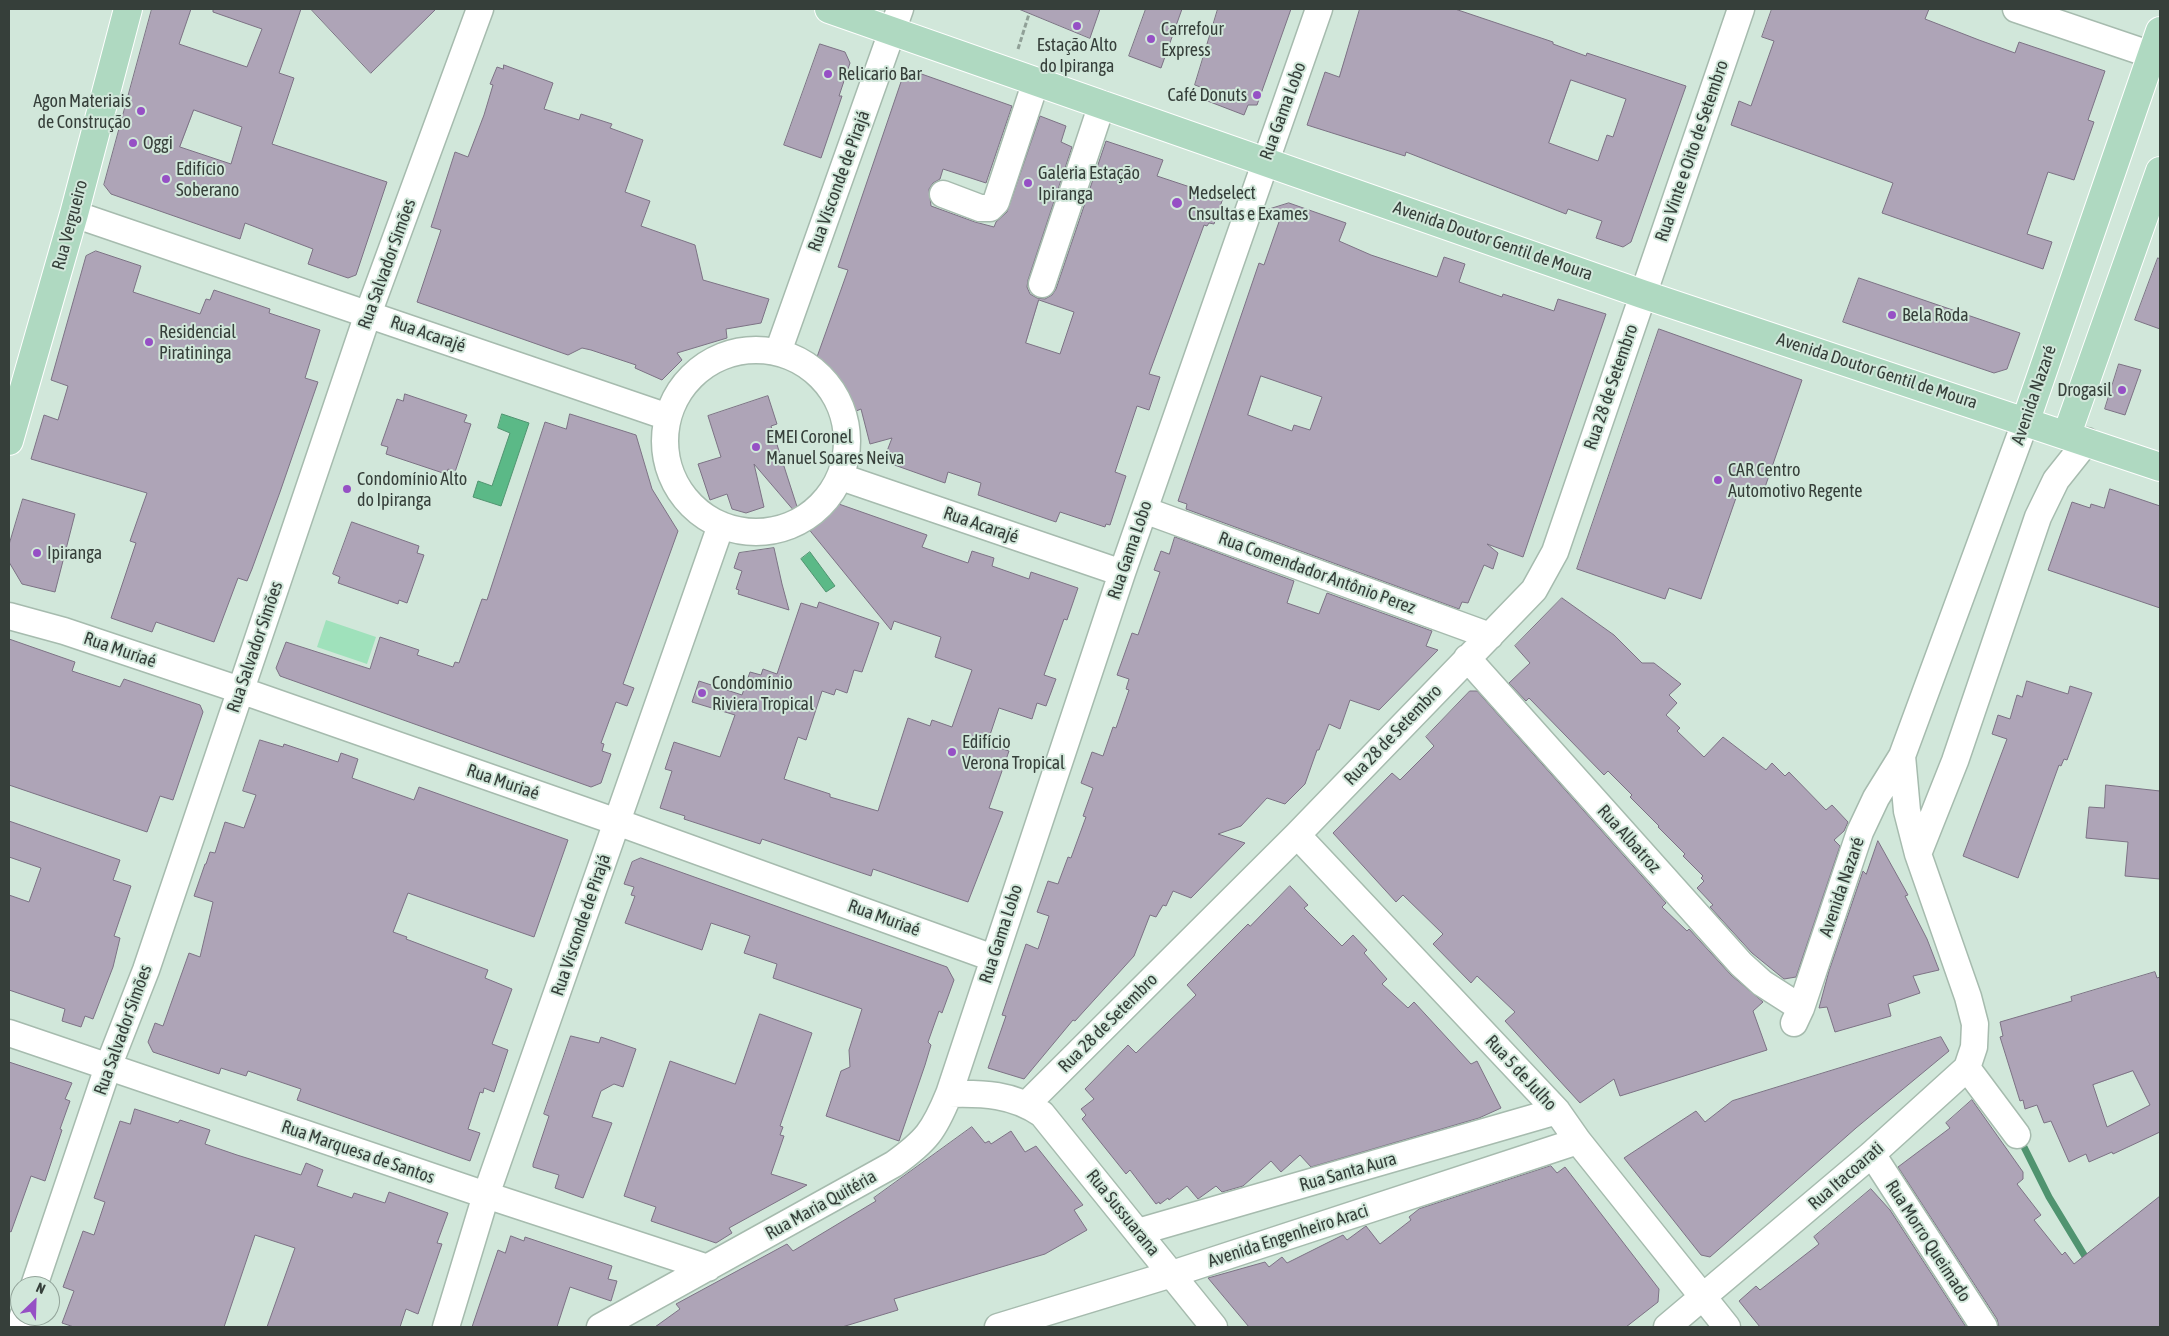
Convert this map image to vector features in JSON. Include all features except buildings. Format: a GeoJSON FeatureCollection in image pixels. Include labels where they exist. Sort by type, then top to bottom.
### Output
{"type":"FeatureCollection","features":[{"type":"Feature","properties":{"kind":"main road","name":"Rua Vergueiro"},"geometry":{"type":"LineString","coordinates":[[9,441],[74,214],[128,9]]}},
{"type":"Feature","properties":{"kind":"main road","name":"Avenida Doutor Gentil de Moura"},"geometry":{"type":"LineString","coordinates":[[829,9],[896,20],[1024,77],[1642,294],[1985,406],[2160,467]]}},
{"type":"Feature","properties":{"kind":"main road","name":"Avenida Nazaré"},"geometry":{"type":"LineString","coordinates":[[2026,420],[2156,43]]}},
{"type":"Feature","properties":{"kind":"main road"},"geometry":{"type":"LineString","coordinates":[[2077,437],[2160,171]]}},
{"type":"Feature","properties":{"kind":"main road"},"geometry":{"type":"LineString","coordinates":[[1985,406],[2009,401],[2038,386]]}},
{"type":"Feature","properties":{"kind":"street","name":"Rua Salvador Simões"},"geometry":{"type":"LineString","coordinates":[[37,1276],[108,1067],[146,970],[368,314],[480,9]]}},
{"type":"Feature","properties":{"kind":"street","name":"Rua Gama Lobo"},"geometry":{"type":"LineString","coordinates":[[949,1094],[1122,573],[1264,161],[1319,9]]}},
{"type":"Feature","properties":{"kind":"street","name":"Rua Vinte e Oito de Setembro"},"geometry":{"type":"LineString","coordinates":[[1642,294],[1741,9]]}},
{"type":"Feature","properties":{"kind":"street"},"geometry":{"type":"LineString","coordinates":[[2016,9],[2156,43]]}},
{"type":"Feature","properties":{"kind":"street","name":"Rua Visconde de Pirajá"},"geometry":{"type":"LineString","coordinates":[[778,352],[896,20]]}},
{"type":"Feature","properties":{"kind":"street"},"geometry":{"type":"LineString","coordinates":[[943,194],[980,208],[990,208],[996,202],[1024,77]]}},
{"type":"Feature","properties":{"kind":"street"},"geometry":{"type":"LineString","coordinates":[[1042,284],[1102,104]]}},
{"type":"Feature","properties":{"kind":"street","name":"Rua Acarajé"},"geometry":{"type":"LineString","coordinates":[[74,214],[668,417]]}},
{"type":"Feature","properties":{"kind":"street","name":"Rua 28 de Setembro"},"geometry":{"type":"LineString","coordinates":[[1026,1104],[1297,835],[1534,590],[1555,552],[1642,294]]}},
{"type":"Feature","properties":{"kind":"street"},"geometry":{"type":"LineString","coordinates":[[750,350],[778,352],[807,365],[830,387],[844,415],[848,446],[840,477],[825,501],[803,519],[777,530],[748,532],[721,525],[698,512],[680,492],[669,468],[664,443],[668,417],[679,391],[698,370],[722,356],[750,350]]}},
{"type":"Feature","properties":{"kind":"street","name":"Avenida Nazaré"},"geometry":{"type":"LineString","coordinates":[[1797,1015],[1860,832],[1876,798],[1902,756],[2026,420]]}},
{"type":"Feature","properties":{"kind":"street"},"geometry":{"type":"LineString","coordinates":[[1918,854],[1955,761],[2038,517],[2077,437]]}},
{"type":"Feature","properties":{"kind":"street","name":"Rua Acarajé"},"geometry":{"type":"LineString","coordinates":[[840,477],[1122,573]]}},
{"type":"Feature","properties":{"kind":"street","name":"Rua Comendador Antônio Perez"},"geometry":{"type":"LineString","coordinates":[[1144,510],[1490,636]]}},
{"type":"Feature","properties":{"kind":"street","name":"Rua Visconde de Pirajá"},"geometry":{"type":"LineString","coordinates":[[446,1327],[486,1195],[721,525]]}},
{"type":"Feature","properties":{"kind":"street","name":"Rua Muriaé"},"geometry":{"type":"LineString","coordinates":[[9,616],[64,631],[240,690],[618,822],[993,958]]}},
{"type":"Feature","properties":{"kind":"street","name":"Rua Albatroz"},"geometry":{"type":"LineString","coordinates":[[1467,658],[1740,964],[1768,987],[1797,1015]]}},
{"type":"Feature","properties":{"kind":"street","name":"Avenida Nazaré"},"geometry":{"type":"LineString","coordinates":[[1902,756],[1907,811],[1918,854],[1968,997]]}},
{"type":"Feature","properties":{"kind":"street","name":"Rua 5 de Julho"},"geometry":{"type":"LineString","coordinates":[[1297,835],[1557,1111],[1726,1327]]}},
{"type":"Feature","properties":{"kind":"street","name":"Rua Itacoarati"},"geometry":{"type":"LineString","coordinates":[[1667,1327],[1872,1154],[1966,1068],[1972,1057],[1975,1035],[1968,997]]}},
{"type":"Feature","properties":{"kind":"street","name":"Rua Marquesa de Santos"},"geometry":{"type":"LineString","coordinates":[[9,1033],[486,1195],[708,1268]]}},
{"type":"Feature","properties":{"kind":"street"},"geometry":{"type":"LineString","coordinates":[[1966,1068],[2017,1136]]}},
{"type":"Feature","properties":{"kind":"street"},"geometry":{"type":"LineString","coordinates":[[949,1094],[985,1093],[1026,1104]]}},
{"type":"Feature","properties":{"kind":"street","name":"Rua Maria Quitéria"},"geometry":{"type":"LineString","coordinates":[[600,1327],[894,1164],[921,1145],[937,1124],[949,1094]]}},
{"type":"Feature","properties":{"kind":"street","name":"Rua Sussuarana"},"geometry":{"type":"LineString","coordinates":[[1026,1104],[1042,1114],[1214,1327]]}},
{"type":"Feature","properties":{"kind":"street","name":"Rua Santa Aura"},"geometry":{"type":"LineString","coordinates":[[1138,1232],[1557,1111]]}},
{"type":"Feature","properties":{"kind":"street","name":"Avenida Engenheiro Araci"},"geometry":{"type":"LineString","coordinates":[[998,1327],[1172,1274],[1578,1140]]}},
{"type":"Feature","properties":{"kind":"street","name":"Rua Morro Queimado"},"geometry":{"type":"LineString","coordinates":[[1872,1154],[1984,1327]]}},
{"type":"Feature","properties":{"kind":"path"},"geometry":{"type":"LineString","coordinates":[[1024,77],[1029,14]]}},
{"type":"Feature","properties":{"kind":"shaded area"},"geometry":{"type":"Polygon","coordinates":[[[502,414],[529,423],[501,506],[473,497],[478,481],[492,486],[510,433],[498,428],[502,414]]]}},
{"type":"Feature","properties":{"kind":"shaded area"},"geometry":{"type":"Polygon","coordinates":[[[810,552],[835,586],[826,592],[801,559],[810,552]]]}},
{"type":"Feature","properties":{"kind":"shaded area"},"geometry":{"type":"Polygon","coordinates":[[[326,620],[376,637],[367,664],[317,647],[326,620]]]}},
{"type":"Feature","properties":{"kind":"waterway"},"geometry":{"type":"LineString","coordinates":[[2022,1143],[2049,1197],[2089,1263]]}},
{"type":"Feature","properties":{"kind":"place","name":"Estação Alto do Ipiranga"},"geometry":{"type":"Point","coordinates":[1077,26]}},
{"type":"Feature","properties":{"kind":"place","name":"Carrefour Express"},"geometry":{"type":"Point","coordinates":[1151,39]}},
{"type":"Feature","properties":{"kind":"place","name":"Relicario Bar"},"geometry":{"type":"Point","coordinates":[828,74]}},
{"type":"Feature","properties":{"kind":"place","name":"Café Donuts"},"geometry":{"type":"Point","coordinates":[1257,95]}},
{"type":"Feature","properties":{"kind":"place","name":"Agon Materiais de Construção"},"geometry":{"type":"Point","coordinates":[141,111]}},
{"type":"Feature","properties":{"kind":"place","name":"Oggi"},"geometry":{"type":"Point","coordinates":[133,143]}},
{"type":"Feature","properties":{"kind":"place","name":"Edifício Soberano"},"geometry":{"type":"Point","coordinates":[166,179]}},
{"type":"Feature","properties":{"kind":"place","name":"Galeria Estação Ipiranga"},"geometry":{"type":"Point","coordinates":[1028,183]}},
{"type":"Feature","properties":{"kind":"place","name":"Medselect Cnsultas e Exames"},"geometry":{"type":"Point","coordinates":[1177,203]}},
{"type":"Feature","properties":{"kind":"place","name":"Bela Roda"},"geometry":{"type":"Point","coordinates":[1892,315]}},
{"type":"Feature","properties":{"kind":"place","name":"Residencial Piratininga"},"geometry":{"type":"Point","coordinates":[149,342]}},
{"type":"Feature","properties":{"kind":"place","name":"Drogasil"},"geometry":{"type":"Point","coordinates":[2122,390]}},
{"type":"Feature","properties":{"kind":"place","name":"EMEI Coronel Manuel Soares Neiva"},"geometry":{"type":"Point","coordinates":[756,447]}},
{"type":"Feature","properties":{"kind":"place","name":"CAR Centro Automotivo Regente"},"geometry":{"type":"Point","coordinates":[1718,480]}},
{"type":"Feature","properties":{"kind":"place","name":"Condomínio Alto do Ipiranga"},"geometry":{"type":"Point","coordinates":[347,489]}},
{"type":"Feature","properties":{"kind":"place","name":"Ipiranga"},"geometry":{"type":"Point","coordinates":[37,553]}},
{"type":"Feature","properties":{"kind":"place","name":"Condomínio Riviera Tropical"},"geometry":{"type":"Point","coordinates":[702,693]}},
{"type":"Feature","properties":{"kind":"place","name":"Edifício Verona Tropical"},"geometry":{"type":"Point","coordinates":[952,752]}}]}
